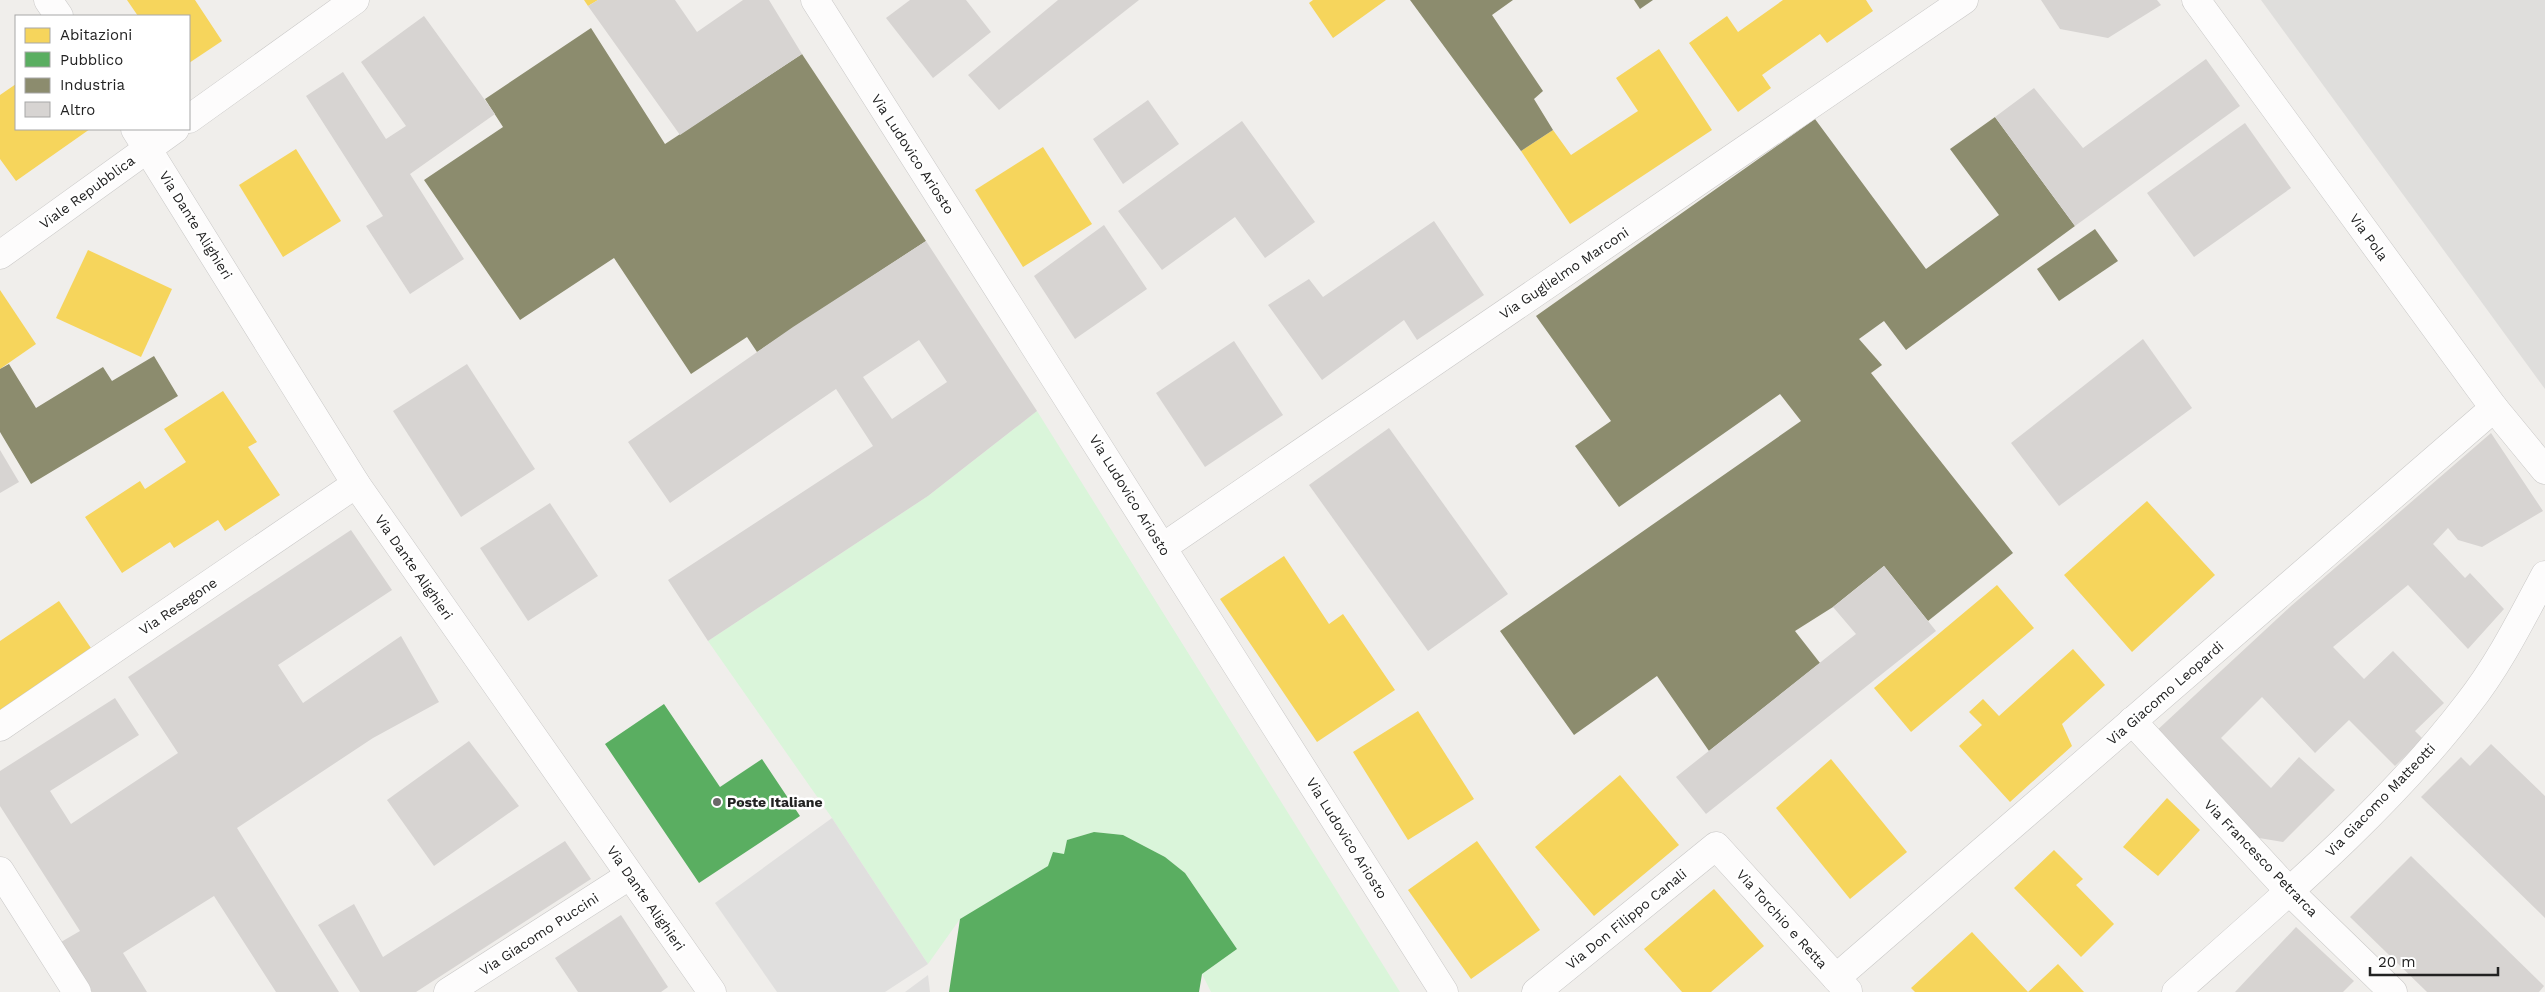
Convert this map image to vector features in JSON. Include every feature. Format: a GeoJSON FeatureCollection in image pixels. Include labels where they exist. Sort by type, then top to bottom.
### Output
{"type":"FeatureCollection","features":[{"type":"Feature","properties":{"kind":"street"},"geometry":{"type":"LineString","coordinates":[[48,0],[58,15]]}},
{"type":"Feature","properties":{"kind":"street"},"geometry":{"type":"LineString","coordinates":[[190,118],[355,0]]}},
{"type":"Feature","properties":{"kind":"street","name":"Via Ludovico Ariosto"},"geometry":{"type":"LineString","coordinates":[[815,0],[1444,992]]}},
{"type":"Feature","properties":{"kind":"street","name":"Via Guglielmo Marconi"},"geometry":{"type":"LineString","coordinates":[[1163,547],[1964,0]]}},
{"type":"Feature","properties":{"kind":"street","name":"Via Pola"},"geometry":{"type":"LineString","coordinates":[[2196,0],[2494,408],[2545,470]]}},
{"type":"Feature","properties":{"kind":"street","name":"Viale Repubblica"},"geometry":{"type":"LineString","coordinates":[[0,255],[141,138],[171,130]]}},
{"type":"Feature","properties":{"kind":"street","name":"Via Dante Alighieri"},"geometry":{"type":"LineString","coordinates":[[141,138],[356,484],[712,992]]}},
{"type":"Feature","properties":{"kind":"street","name":"Via Giacomo Leopardi"},"geometry":{"type":"LineString","coordinates":[[1843,985],[2132,721],[2494,408]]}},
{"type":"Feature","properties":{"kind":"street","name":"Via Resegone"},"geometry":{"type":"LineString","coordinates":[[0,727],[356,484]]}},
{"type":"Feature","properties":{"kind":"street","name":"Via Giacomo Matteotti"},"geometry":{"type":"LineString","coordinates":[[2176,992],[2290,891],[2412,771],[2468,704],[2508,644],[2545,575]]}},
{"type":"Feature","properties":{"kind":"street","name":"Via Francesco Petrarca"},"geometry":{"type":"LineString","coordinates":[[2132,721],[2290,891],[2393,992]]}},
{"type":"Feature","properties":{"kind":"street","name":"Via Torchio e Retta"},"geometry":{"type":"LineString","coordinates":[[1716,846],[1843,985]]}},
{"type":"Feature","properties":{"kind":"street","name":"Via Don Filippo Canali"},"geometry":{"type":"LineString","coordinates":[[1536,992],[1716,846]]}},
{"type":"Feature","properties":{"kind":"street"},"geometry":{"type":"LineString","coordinates":[[0,871],[77,992]]}},
{"type":"Feature","properties":{"kind":"street","name":"Via Giacomo Puccini"},"geometry":{"type":"LineString","coordinates":[[448,992],[629,876]]}},
{"type":"Feature","properties":{"kind":"shaded area"},"geometry":{"type":"Polygon","coordinates":[[[2261,0],[2545,0],[2545,389],[2261,0]]]}},
{"type":"Feature","properties":{"kind":"shaded area"},"geometry":{"type":"Polygon","coordinates":[[[832,818],[928,964],[885,992],[777,992],[715,903],[832,818]]]}},
{"type":"Feature","properties":{"kind":"shaded area"},"geometry":{"type":"Polygon","coordinates":[[[928,975],[930,992],[905,992],[928,975]]]}},
{"type":"Feature","properties":{"kind":"green space"},"geometry":{"type":"Polygon","coordinates":[[[1037,411],[1400,992],[1211,992],[1202,974],[1237,949],[1185,873],[1165,857],[1123,835],[1094,832],[1067,840],[1064,854],[1048,866],[960,919],[928,964],[832,818],[708,641],[928,496],[1037,411]]]}},
{"type":"Feature","properties":{"kind":"building: Abitazioni"},"geometry":{"type":"Polygon","coordinates":[[[127,0],[195,0],[222,41],[190,62],[190,15],[137,15],[127,0]]]}},
{"type":"Feature","properties":{"kind":"building: Abitazioni"},"geometry":{"type":"Polygon","coordinates":[[[584,0],[598,0],[588,6],[584,0]]]}},
{"type":"Feature","properties":{"kind":"building: Abitazioni"},"geometry":{"type":"Polygon","coordinates":[[[1313,0],[1386,0],[1333,38],[1309,3],[1313,0]]]}},
{"type":"Feature","properties":{"kind":"building: Abitazioni"},"geometry":{"type":"Polygon","coordinates":[[[1783,0],[1866,0],[1873,11],[1827,43],[1820,34],[1762,75],[1771,88],[1738,112],[1689,43],[1727,16],[1738,32],[1783,0]]]}},
{"type":"Feature","properties":{"kind":"building: Abitazioni"},"geometry":{"type":"Polygon","coordinates":[[[1659,49],[1712,130],[1570,224],[1521,151],[1553,130],[1571,155],[1638,111],[1616,78],[1659,49]]]}},
{"type":"Feature","properties":{"kind":"building: Abitazioni"},"geometry":{"type":"Polygon","coordinates":[[[15,85],[15,130],[89,130],[16,181],[0,159],[0,95],[15,85]]]}},
{"type":"Feature","properties":{"kind":"building: Abitazioni"},"geometry":{"type":"Polygon","coordinates":[[[1043,147],[1092,224],[1023,267],[975,190],[1043,147]]]}},
{"type":"Feature","properties":{"kind":"building: Abitazioni"},"geometry":{"type":"Polygon","coordinates":[[[296,149],[341,221],[283,257],[239,185],[296,149]]]}},
{"type":"Feature","properties":{"kind":"building: Abitazioni"},"geometry":{"type":"Polygon","coordinates":[[[88,250],[172,289],[141,357],[56,318],[88,250]]]}},
{"type":"Feature","properties":{"kind":"building: Abitazioni"},"geometry":{"type":"Polygon","coordinates":[[[0,290],[36,344],[0,369],[0,290]]]}},
{"type":"Feature","properties":{"kind":"building: Abitazioni"},"geometry":{"type":"Polygon","coordinates":[[[223,391],[257,442],[248,447],[280,495],[225,531],[218,520],[174,548],[170,542],[122,573],[85,517],[140,481],[145,489],[186,462],[164,429],[223,391]]]}},
{"type":"Feature","properties":{"kind":"building: Abitazioni"},"geometry":{"type":"Polygon","coordinates":[[[2147,501],[2215,575],[2132,652],[2064,575],[2147,501]]]}},
{"type":"Feature","properties":{"kind":"building: Abitazioni"},"geometry":{"type":"Polygon","coordinates":[[[1284,556],[1329,624],[1343,614],[1395,690],[1317,742],[1220,599],[1284,556]]]}},
{"type":"Feature","properties":{"kind":"building: Abitazioni"},"geometry":{"type":"Polygon","coordinates":[[[1997,585],[2034,628],[1911,732],[1874,688],[1997,585]]]}},
{"type":"Feature","properties":{"kind":"building: Abitazioni"},"geometry":{"type":"Polygon","coordinates":[[[59,601],[93,651],[0,714],[0,641],[59,601]]]}},
{"type":"Feature","properties":{"kind":"building: Abitazioni"},"geometry":{"type":"Polygon","coordinates":[[[2073,649],[2105,685],[2062,724],[2072,746],[2010,802],[1959,746],[1982,725],[1969,712],[1983,699],[1999,716],[2073,649]]]}},
{"type":"Feature","properties":{"kind":"building: Abitazioni"},"geometry":{"type":"Polygon","coordinates":[[[1418,711],[1474,799],[1408,840],[1353,752],[1418,711]]]}},
{"type":"Feature","properties":{"kind":"building: Abitazioni"},"geometry":{"type":"Polygon","coordinates":[[[1831,759],[1907,852],[1850,899],[1776,808],[1831,759]]]}},
{"type":"Feature","properties":{"kind":"building: Abitazioni"},"geometry":{"type":"Polygon","coordinates":[[[1620,775],[1679,845],[1594,916],[1535,847],[1620,775]]]}},
{"type":"Feature","properties":{"kind":"building: Abitazioni"},"geometry":{"type":"Polygon","coordinates":[[[2167,798],[2200,830],[2158,876],[2123,847],[2167,798]]]}},
{"type":"Feature","properties":{"kind":"building: Abitazioni"},"geometry":{"type":"Polygon","coordinates":[[[1477,841],[1540,930],[1471,979],[1408,890],[1477,841]]]}},
{"type":"Feature","properties":{"kind":"building: Abitazioni"},"geometry":{"type":"Polygon","coordinates":[[[2054,850],[2083,879],[2076,885],[2114,924],[2081,957],[2014,888],[2054,850]]]}},
{"type":"Feature","properties":{"kind":"building: Abitazioni"},"geometry":{"type":"Polygon","coordinates":[[[1714,889],[1764,946],[1711,992],[1682,992],[1644,949],[1714,889]]]}},
{"type":"Feature","properties":{"kind":"building: Abitazioni"},"geometry":{"type":"Polygon","coordinates":[[[1972,932],[2028,992],[1915,992],[1911,988],[1972,932]]]}},
{"type":"Feature","properties":{"kind":"building: Abitazioni"},"geometry":{"type":"Polygon","coordinates":[[[2058,964],[2084,992],[2028,992],[2058,964]]]}},
{"type":"Feature","properties":{"kind":"building: Pubblico","name":"Poste Italiane"},"geometry":{"type":"Polygon","coordinates":[[[664,704],[720,787],[762,759],[800,816],[699,883],[605,744],[664,704]]]}},
{"type":"Feature","properties":{"kind":"building: Pubblico"},"geometry":{"type":"Polygon","coordinates":[[[1094,832],[1123,835],[1165,857],[1185,873],[1237,949],[1202,974],[1199,992],[949,992],[960,919],[1048,866],[1053,852],[1064,854],[1067,840],[1094,832]]]}},
{"type":"Feature","properties":{"kind":"building: Industria"},"geometry":{"type":"Polygon","coordinates":[[[1410,0],[1513,0],[1492,15],[1543,91],[1534,99],[1553,130],[1521,151],[1410,0]]]}},
{"type":"Feature","properties":{"kind":"building: Industria"},"geometry":{"type":"Polygon","coordinates":[[[1634,0],[1653,0],[1640,9],[1634,0]]]}},
{"type":"Feature","properties":{"kind":"building: Industria"},"geometry":{"type":"Polygon","coordinates":[[[591,28],[665,144],[802,54],[926,241],[757,352],[747,337],[691,374],[614,258],[520,320],[424,180],[503,127],[485,99],[591,28]]]}},
{"type":"Feature","properties":{"kind":"building: Industria"},"geometry":{"type":"Polygon","coordinates":[[[1995,117],[2075,226],[1906,350],[1884,321],[1859,339],[1882,365],[1871,373],[2013,553],[1928,621],[1884,566],[1833,607],[1795,631],[1820,663],[1709,751],[1657,676],[1574,735],[1500,631],[1801,421],[1780,394],[1619,507],[1575,446],[1611,421],[1536,316],[1815,119],[1926,269],[1999,215],[1950,149],[1995,117]]]}},
{"type":"Feature","properties":{"kind":"building: Industria"},"geometry":{"type":"Polygon","coordinates":[[[2095,229],[2118,261],[2059,301],[2037,269],[2095,229]]]}},
{"type":"Feature","properties":{"kind":"building: Industria"},"geometry":{"type":"Polygon","coordinates":[[[154,356],[178,396],[31,484],[0,432],[0,369],[9,364],[36,408],[103,367],[112,381],[154,356]]]}},
{"type":"Feature","properties":{"kind":"building: Altro"},"geometry":{"type":"Polygon","coordinates":[[[598,0],[675,0],[697,32],[743,0],[769,0],[802,54],[680,135],[588,6],[598,0]]]}},
{"type":"Feature","properties":{"kind":"building: Altro"},"geometry":{"type":"Polygon","coordinates":[[[910,0],[966,0],[991,32],[933,78],[886,18],[910,0]]]}},
{"type":"Feature","properties":{"kind":"building: Altro"},"geometry":{"type":"Polygon","coordinates":[[[1058,0],[1139,0],[999,110],[968,75],[1058,0]]]}},
{"type":"Feature","properties":{"kind":"building: Altro"},"geometry":{"type":"Polygon","coordinates":[[[2041,0],[2157,0],[2161,5],[2108,38],[2060,29],[2041,0]]]}},
{"type":"Feature","properties":{"kind":"building: Altro"},"geometry":{"type":"Polygon","coordinates":[[[424,16],[495,114],[410,174],[464,259],[410,294],[366,226],[383,216],[306,96],[343,72],[386,139],[406,126],[361,62],[424,16]]]}},
{"type":"Feature","properties":{"kind":"building: Altro"},"geometry":{"type":"Polygon","coordinates":[[[2206,59],[2240,106],[2075,226],[1995,117],[2034,88],[2083,148],[2206,59]]]}},
{"type":"Feature","properties":{"kind":"building: Altro"},"geometry":{"type":"Polygon","coordinates":[[[1148,100],[1179,144],[1123,184],[1093,139],[1148,100]]]}},
{"type":"Feature","properties":{"kind":"building: Altro"},"geometry":{"type":"Polygon","coordinates":[[[1242,121],[1315,222],[1265,258],[1235,217],[1162,270],[1118,211],[1242,121]]]}},
{"type":"Feature","properties":{"kind":"building: Altro"},"geometry":{"type":"Polygon","coordinates":[[[2245,123],[2291,188],[2194,257],[2147,193],[2245,123]]]}},
{"type":"Feature","properties":{"kind":"building: Altro"},"geometry":{"type":"Polygon","coordinates":[[[1434,221],[1484,295],[1417,340],[1404,320],[1322,380],[1268,305],[1309,279],[1323,297],[1434,221]]]}},
{"type":"Feature","properties":{"kind":"building: Altro"},"geometry":{"type":"Polygon","coordinates":[[[1104,225],[1147,289],[1075,339],[1034,276],[1104,225]]]}},
{"type":"Feature","properties":{"kind":"building: Altro"},"geometry":{"type":"Polygon","coordinates":[[[926,241],[1037,411],[928,496],[708,641],[668,580],[873,446],[836,389],[670,503],[628,442],[793,327],[926,241]],[[919,340],[863,377],[892,419],[947,382],[919,340]]]}},
{"type":"Feature","properties":{"kind":"building: Altro"},"geometry":{"type":"Polygon","coordinates":[[[2143,339],[2192,408],[2059,506],[2011,443],[2143,339]]]}},
{"type":"Feature","properties":{"kind":"building: Altro"},"geometry":{"type":"Polygon","coordinates":[[[1234,341],[1283,415],[1205,467],[1156,393],[1234,341]]]}},
{"type":"Feature","properties":{"kind":"building: Altro"},"geometry":{"type":"Polygon","coordinates":[[[467,364],[535,469],[461,517],[393,411],[467,364]]]}},
{"type":"Feature","properties":{"kind":"building: Altro"},"geometry":{"type":"Polygon","coordinates":[[[1389,428],[1508,594],[1428,651],[1309,485],[1389,428]]]}},
{"type":"Feature","properties":{"kind":"building: Altro"},"geometry":{"type":"Polygon","coordinates":[[[2491,433],[2543,511],[2482,547],[2458,540],[2448,528],[2433,544],[2465,578],[2470,573],[2504,609],[2468,649],[2408,585],[2333,647],[2364,679],[2393,651],[2444,703],[2415,731],[2423,739],[2395,766],[2349,720],[2315,753],[2262,697],[2221,738],[2271,788],[2299,757],[2335,790],[2283,842],[2259,838],[2153,734],[2291,606],[2491,433]]]}},
{"type":"Feature","properties":{"kind":"building: Altro"},"geometry":{"type":"Polygon","coordinates":[[[0,450],[19,482],[0,493],[0,450]]]}},
{"type":"Feature","properties":{"kind":"building: Altro"},"geometry":{"type":"Polygon","coordinates":[[[550,503],[598,576],[528,621],[480,548],[550,503]]]}},
{"type":"Feature","properties":{"kind":"building: Altro"},"geometry":{"type":"Polygon","coordinates":[[[351,530],[392,590],[278,665],[303,703],[401,636],[439,702],[373,738],[237,828],[339,992],[276,992],[214,896],[123,953],[147,992],[92,992],[61,942],[80,931],[0,806],[0,771],[115,698],[139,735],[50,791],[71,824],[178,753],[128,677],[351,530]]]}},
{"type":"Feature","properties":{"kind":"building: Altro"},"geometry":{"type":"Polygon","coordinates":[[[1884,566],[1936,631],[1706,814],[1676,777],[1856,634],[1833,607],[1884,566]]]}},
{"type":"Feature","properties":{"kind":"building: Altro"},"geometry":{"type":"Polygon","coordinates":[[[469,741],[519,806],[434,866],[387,800],[469,741]]]}},
{"type":"Feature","properties":{"kind":"building: Altro"},"geometry":{"type":"Polygon","coordinates":[[[2491,744],[2545,796],[2545,918],[2421,797],[2461,757],[2470,766],[2491,744]]]}},
{"type":"Feature","properties":{"kind":"building: Altro"},"geometry":{"type":"Polygon","coordinates":[[[565,841],[591,879],[416,992],[360,992],[318,925],[354,904],[383,957],[565,841]]]}},
{"type":"Feature","properties":{"kind":"building: Altro"},"geometry":{"type":"Polygon","coordinates":[[[2411,856],[2544,986],[2539,992],[2427,992],[2350,917],[2411,856]]]}},
{"type":"Feature","properties":{"kind":"building: Altro"},"geometry":{"type":"Polygon","coordinates":[[[621,915],[668,987],[661,992],[578,992],[555,958],[621,915]]]}},
{"type":"Feature","properties":{"kind":"building: Altro"},"geometry":{"type":"Polygon","coordinates":[[[2296,927],[2354,981],[2343,992],[2235,992],[2296,927]]]}},
{"type":"Feature","properties":{"kind":"place","name":"Poste Italiane"},"geometry":{"type":"Point","coordinates":[717,802]}}]}
